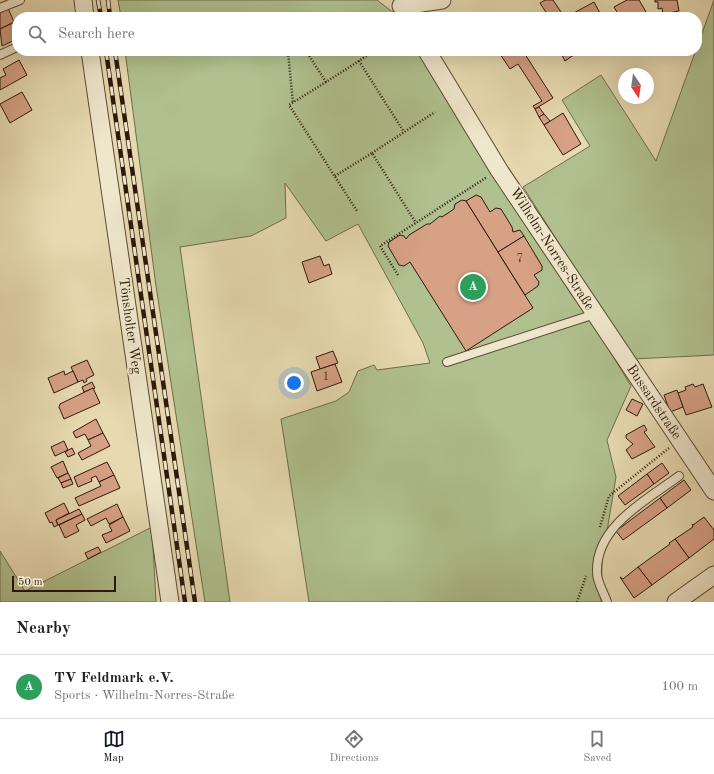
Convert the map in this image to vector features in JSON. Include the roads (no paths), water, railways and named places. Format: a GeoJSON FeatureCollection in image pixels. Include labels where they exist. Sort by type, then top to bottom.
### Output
{"type":"FeatureCollection","features":[{"type":"Feature","properties":{"kind":"street"},"geometry":{"type":"LineString","coordinates":[[400,8],[442,0]]}},
{"type":"Feature","properties":{"kind":"street","name":"Tönsholter Weg"},"geometry":{"type":"LineString","coordinates":[[91,56],[170,602]]}},
{"type":"Feature","properties":{"kind":"street","name":"Wilhelm-Norres-Straße"},"geometry":{"type":"LineString","coordinates":[[430,56],[499,170],[595,314]]}},
{"type":"Feature","properties":{"kind":"street","name":"Bussardstraße"},"geometry":{"type":"LineString","coordinates":[[595,314],[714,491]]}},
{"type":"Feature","properties":{"kind":"street"},"geometry":{"type":"LineString","coordinates":[[676,602],[714,575]]}},
{"type":"Feature","properties":{"kind":"lane"},"geometry":{"type":"LineString","coordinates":[[0,8],[20,0]]}},
{"type":"Feature","properties":{"kind":"lane"},"geometry":{"type":"LineString","coordinates":[[0,56],[12,50]]}},
{"type":"Feature","properties":{"kind":"lane","name":"Wilhelm-Norres-Straße"},"geometry":{"type":"LineString","coordinates":[[447,362],[595,314]]}},
{"type":"Feature","properties":{"kind":"lane"},"geometry":{"type":"LineString","coordinates":[[607,602],[597,574],[599,551],[616,523],[679,476]]}},
{"type":"Feature","properties":{"kind":"railway"},"geometry":{"type":"LineString","coordinates":[[98,0],[100,12]]}},
{"type":"Feature","properties":{"kind":"railway"},"geometry":{"type":"LineString","coordinates":[[108,0],[109,12]]}},
{"type":"Feature","properties":{"kind":"railway"},"geometry":{"type":"LineString","coordinates":[[107,56],[185,602]]}},
{"type":"Feature","properties":{"kind":"railway"},"geometry":{"type":"LineString","coordinates":[[116,56],[195,602]]}},
{"type":"Feature","properties":{"kind":"place","name":"TV Feldmark e.V."},"geometry":{"type":"Point","coordinates":[473,287]}}]}
